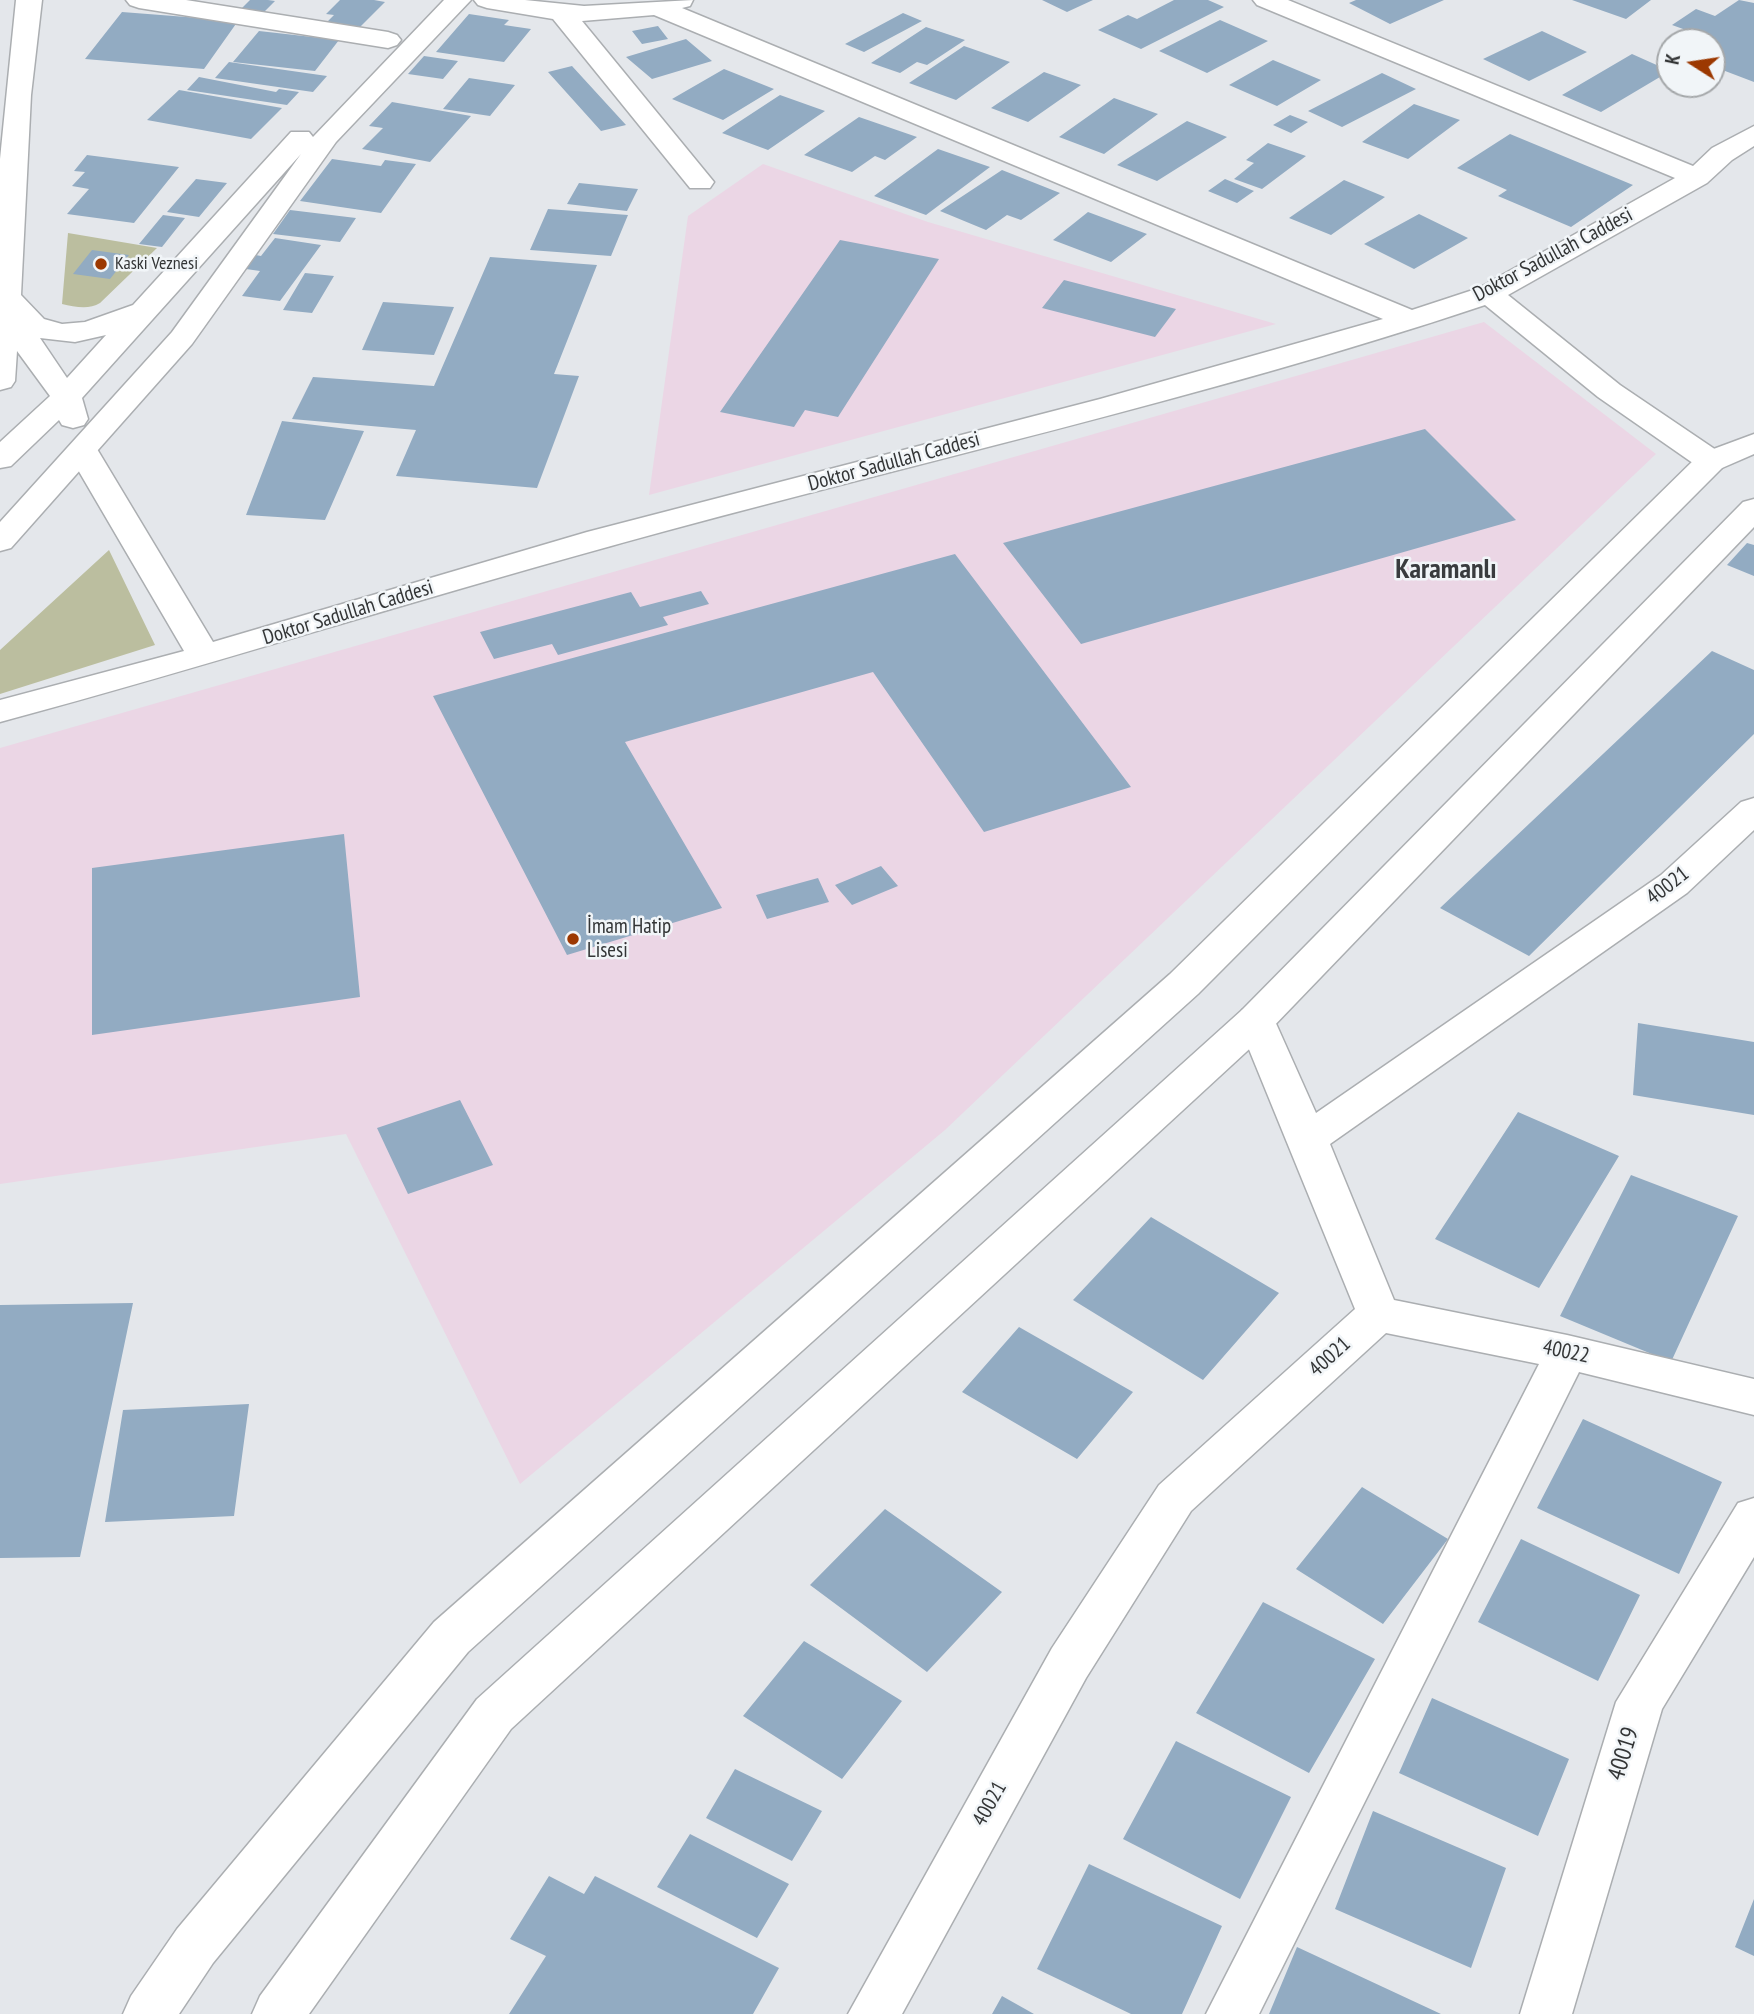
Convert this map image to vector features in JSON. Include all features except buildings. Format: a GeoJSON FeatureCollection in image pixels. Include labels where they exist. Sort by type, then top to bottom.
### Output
{"type":"FeatureCollection","features":[{"type":"Feature","properties":{"kind":"street"},"geometry":{"type":"LineString","coordinates":[[0,381],[9,299],[7,118],[12,31],[29,0]]}},
{"type":"Feature","properties":{"kind":"street"},"geometry":{"type":"LineString","coordinates":[[139,0],[226,6],[388,40]]}},
{"type":"Feature","properties":{"kind":"street"},"geometry":{"type":"LineString","coordinates":[[0,459],[66,397],[425,0]]}},
{"type":"Feature","properties":{"kind":"street"},"geometry":{"type":"LineString","coordinates":[[0,541],[182,338],[327,136],[458,0]]}},
{"type":"Feature","properties":{"kind":"street"},"geometry":{"type":"LineString","coordinates":[[487,0],[563,15],[584,16],[657,7],[684,0]]}},
{"type":"Feature","properties":{"kind":"street"},"geometry":{"type":"LineString","coordinates":[[1266,0],[1697,177]]}},
{"type":"Feature","properties":{"kind":"street"},"geometry":{"type":"LineString","coordinates":[[657,7],[1411,320]]}},
{"type":"Feature","properties":{"kind":"street"},"geometry":{"type":"LineString","coordinates":[[563,15],[700,182]]}},
{"type":"Feature","properties":{"kind":"street","name":"Doktor Sadullah Caddesi"},"geometry":{"type":"LineString","coordinates":[[0,711],[204,656],[598,539],[1111,405],[1411,320],[1489,294],[1697,177],[1722,154],[1754,134]]}},
{"type":"Feature","properties":{"kind":"street"},"geometry":{"type":"LineString","coordinates":[[1489,294],[1609,391],[1711,461]]}},
{"type":"Feature","properties":{"kind":"street"},"geometry":{"type":"LineString","coordinates":[[9,299],[36,327],[64,333],[95,330],[142,311]]}},
{"type":"Feature","properties":{"kind":"street"},"geometry":{"type":"LineString","coordinates":[[9,299],[28,345],[66,397],[83,451],[204,656]]}},
{"type":"Feature","properties":{"kind":"street"},"geometry":{"type":"LineString","coordinates":[[149,2014],[195,1946],[452,1637],[1184,984],[1711,461],[1754,443]]}},
{"type":"Feature","properties":{"kind":"street"},"geometry":{"type":"LineString","coordinates":[[278,2014],[494,1714],[1256,1020],[1754,509]]}},
{"type":"Feature","properties":{"kind":"street","name":"40021"},"geometry":{"type":"LineString","coordinates":[[1308,1139],[1674,884],[1754,810]]}},
{"type":"Feature","properties":{"kind":"street"},"geometry":{"type":"LineString","coordinates":[[1256,1020],[1308,1139],[1378,1314]]}},
{"type":"Feature","properties":{"kind":"street","name":"40021"},"geometry":{"type":"LineString","coordinates":[[874,2014],[1069,1662],[1175,1498],[1378,1314]]}},
{"type":"Feature","properties":{"kind":"street","name":"40022"},"geometry":{"type":"LineString","coordinates":[[1378,1314],[1567,1352],[1754,1397]]}},
{"type":"Feature","properties":{"kind":"street"},"geometry":{"type":"LineString","coordinates":[[1232,2014],[1567,1352]]}},
{"type":"Feature","properties":{"kind":"street","name":"40019"},"geometry":{"type":"LineString","coordinates":[[1546,2014],[1640,1702],[1754,1517]]}},
{"type":"Feature","properties":{"kind":"shaded area"},"geometry":{"type":"Polygon","coordinates":[[[763,164],[928,222],[1276,324],[649,495],[688,216],[763,164]]]}},
{"type":"Feature","properties":{"kind":"shaded area","name":"İmam Hatip Lisesi"},"geometry":{"type":"Polygon","coordinates":[[[1484,322],[1656,454],[945,1130],[520,1484],[346,1134],[0,1184],[0,748],[1484,322]]]}},
{"type":"Feature","properties":{"kind":"green space"},"geometry":{"type":"Polygon","coordinates":[[[68,233],[157,248],[100,303],[87,307],[72,306],[62,304],[68,233]]]}},
{"type":"Feature","properties":{"kind":"green space"},"geometry":{"type":"Polygon","coordinates":[[[109,550],[155,645],[0,694],[0,650],[109,550]]]}},
{"type":"Feature","properties":{"kind":"place","name":"Kaski Veznesi"},"geometry":{"type":"Point","coordinates":[101,264]}},
{"type":"Feature","properties":{"kind":"place","name":"İmam Hatip Lisesi"},"geometry":{"type":"Point","coordinates":[573,939]}},
{"type":"Feature","properties":{"kind":"district","name":"Karamanlı"},"geometry":{"type":"Point","coordinates":[1446,570]}}]}
